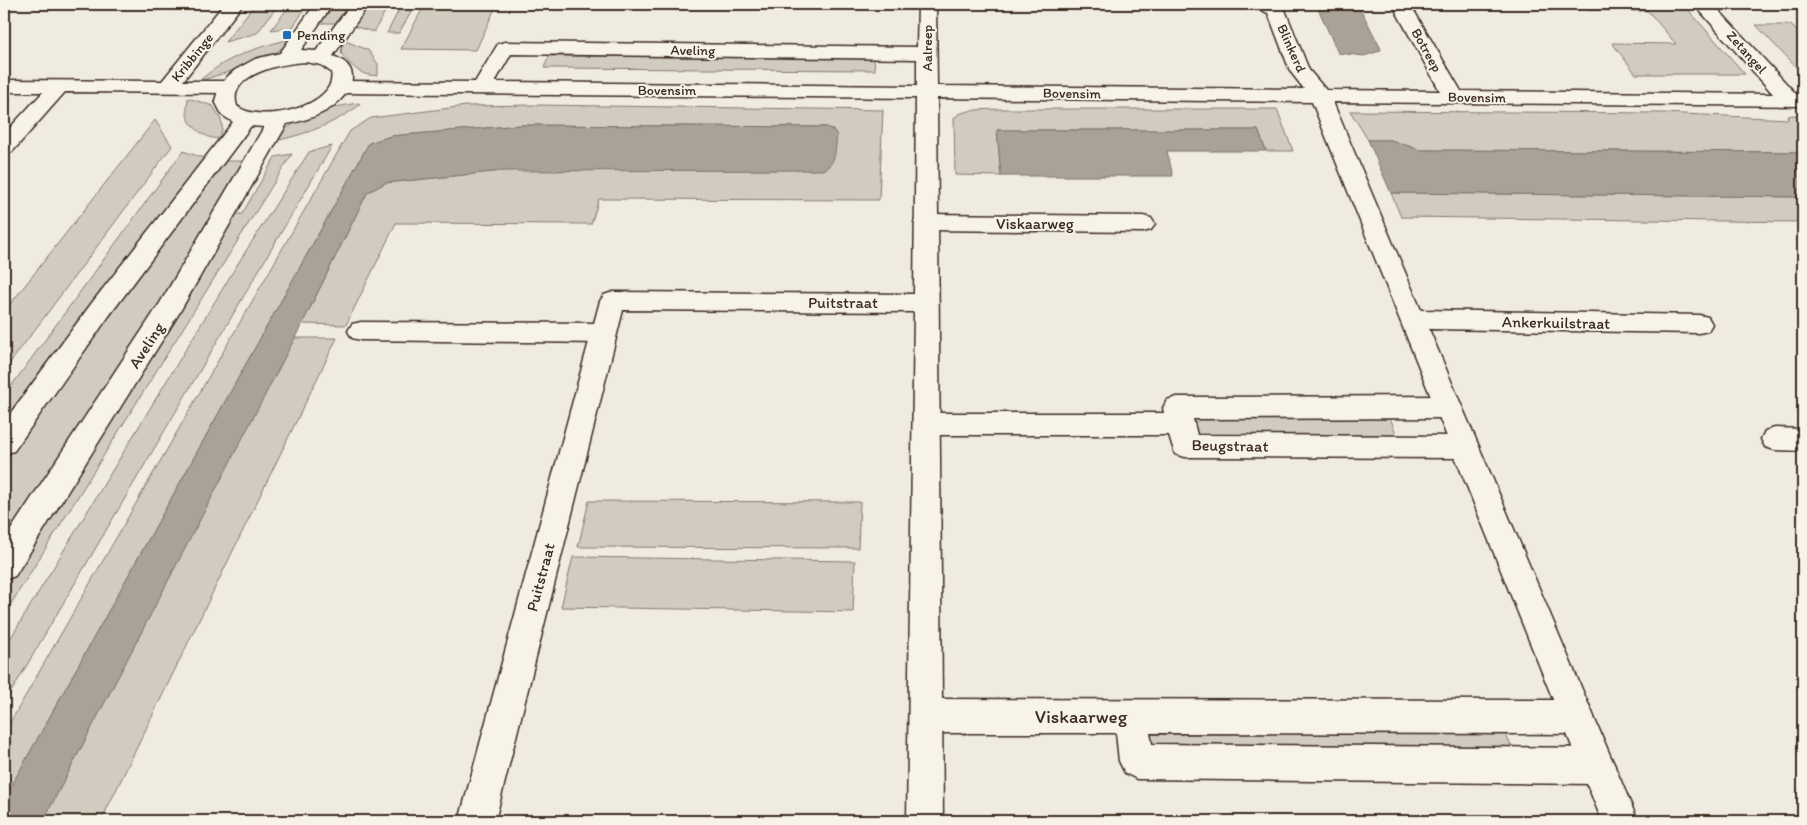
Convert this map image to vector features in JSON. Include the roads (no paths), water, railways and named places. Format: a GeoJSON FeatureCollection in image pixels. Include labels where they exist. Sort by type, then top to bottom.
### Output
{"type":"FeatureCollection","features":[{"type":"Feature","properties":{"kind":"street","name":"Kribbinge"},"geometry":{"type":"LineString","coordinates":[[168,86],[234,4]]}},
{"type":"Feature","properties":{"kind":"street"},"geometry":{"type":"LineString","coordinates":[[287,57],[324,4]]}},
{"type":"Feature","properties":{"kind":"street"},"geometry":{"type":"LineString","coordinates":[[322,58],[360,4]]}},
{"type":"Feature","properties":{"kind":"street","name":"Aalreep"},"geometry":{"type":"LineString","coordinates":[[926,92],[927,4]]}},
{"type":"Feature","properties":{"kind":"street","name":"Blinkerd"},"geometry":{"type":"LineString","coordinates":[[1262,4],[1276,10],[1300,71],[1320,95]]}},
{"type":"Feature","properties":{"kind":"street","name":"Botreep"},"geometry":{"type":"LineString","coordinates":[[1401,4],[1454,97]]}},
{"type":"Feature","properties":{"kind":"street","name":"Zetangel"},"geometry":{"type":"LineString","coordinates":[[1703,4],[1797,100]]}},
{"type":"Feature","properties":{"kind":"street","name":"Aveling"},"geometry":{"type":"LineString","coordinates":[[482,88],[505,48],[927,53]]}},
{"type":"Feature","properties":{"kind":"street"},"geometry":{"type":"LineString","coordinates":[[306,56],[322,58],[332,61],[343,72],[340,87],[323,104],[302,113],[279,119],[246,119],[235,115],[225,103],[225,95],[229,87],[235,80],[253,68],[287,57],[306,56]]}},
{"type":"Feature","properties":{"kind":"street"},"geometry":{"type":"LineString","coordinates":[[4,86],[229,87]]}},
{"type":"Feature","properties":{"kind":"street"},"geometry":{"type":"LineString","coordinates":[[4,147],[60,86]]}},
{"type":"Feature","properties":{"kind":"street","name":"Bovensim"},"geometry":{"type":"LineString","coordinates":[[340,87],[1797,100]]}},
{"type":"Feature","properties":{"kind":"street"},"geometry":{"type":"LineString","coordinates":[[925,821],[926,92]]}},
{"type":"Feature","properties":{"kind":"street"},"geometry":{"type":"LineString","coordinates":[[1320,95],[1620,821]]}},
{"type":"Feature","properties":{"kind":"street"},"geometry":{"type":"LineString","coordinates":[[4,443],[100,310],[246,119]]}},
{"type":"Feature","properties":{"kind":"street","name":"Aveling"},"geometry":{"type":"LineString","coordinates":[[4,566],[169,309],[279,119]]}},
{"type":"Feature","properties":{"kind":"street","name":"Viskaarweg"},"geometry":{"type":"LineString","coordinates":[[926,222],[1143,224]]}},
{"type":"Feature","properties":{"kind":"street","name":"Puitstraat"},"geometry":{"type":"LineString","coordinates":[[477,821],[613,301],[927,303]]}},
{"type":"Feature","properties":{"kind":"street","name":"Ankerkuilstraat"},"geometry":{"type":"LineString","coordinates":[[1412,319],[1699,324]]}},
{"type":"Feature","properties":{"kind":"street"},"geometry":{"type":"LineString","coordinates":[[362,331],[604,333]]}},
{"type":"Feature","properties":{"kind":"street","name":"Beugstraat"},"geometry":{"type":"LineString","coordinates":[[1448,407],[1177,408],[1185,446],[1465,447]]}},
{"type":"Feature","properties":{"kind":"street"},"geometry":{"type":"LineString","coordinates":[[927,424],[1180,424]]}},
{"type":"Feature","properties":{"kind":"street"},"geometry":{"type":"LineString","coordinates":[[1774,439],[1803,440]]}},
{"type":"Feature","properties":{"kind":"street","name":"Viskaarweg"},"geometry":{"type":"LineString","coordinates":[[926,716],[1577,718]]}},
{"type":"Feature","properties":{"kind":"street"},"geometry":{"type":"LineString","coordinates":[[1132,716],[1137,760],[1597,766]]}},
{"type":"Feature","properties":{"kind":"place","name":"Pending"},"geometry":{"type":"Point","coordinates":[287,35]}}]}
